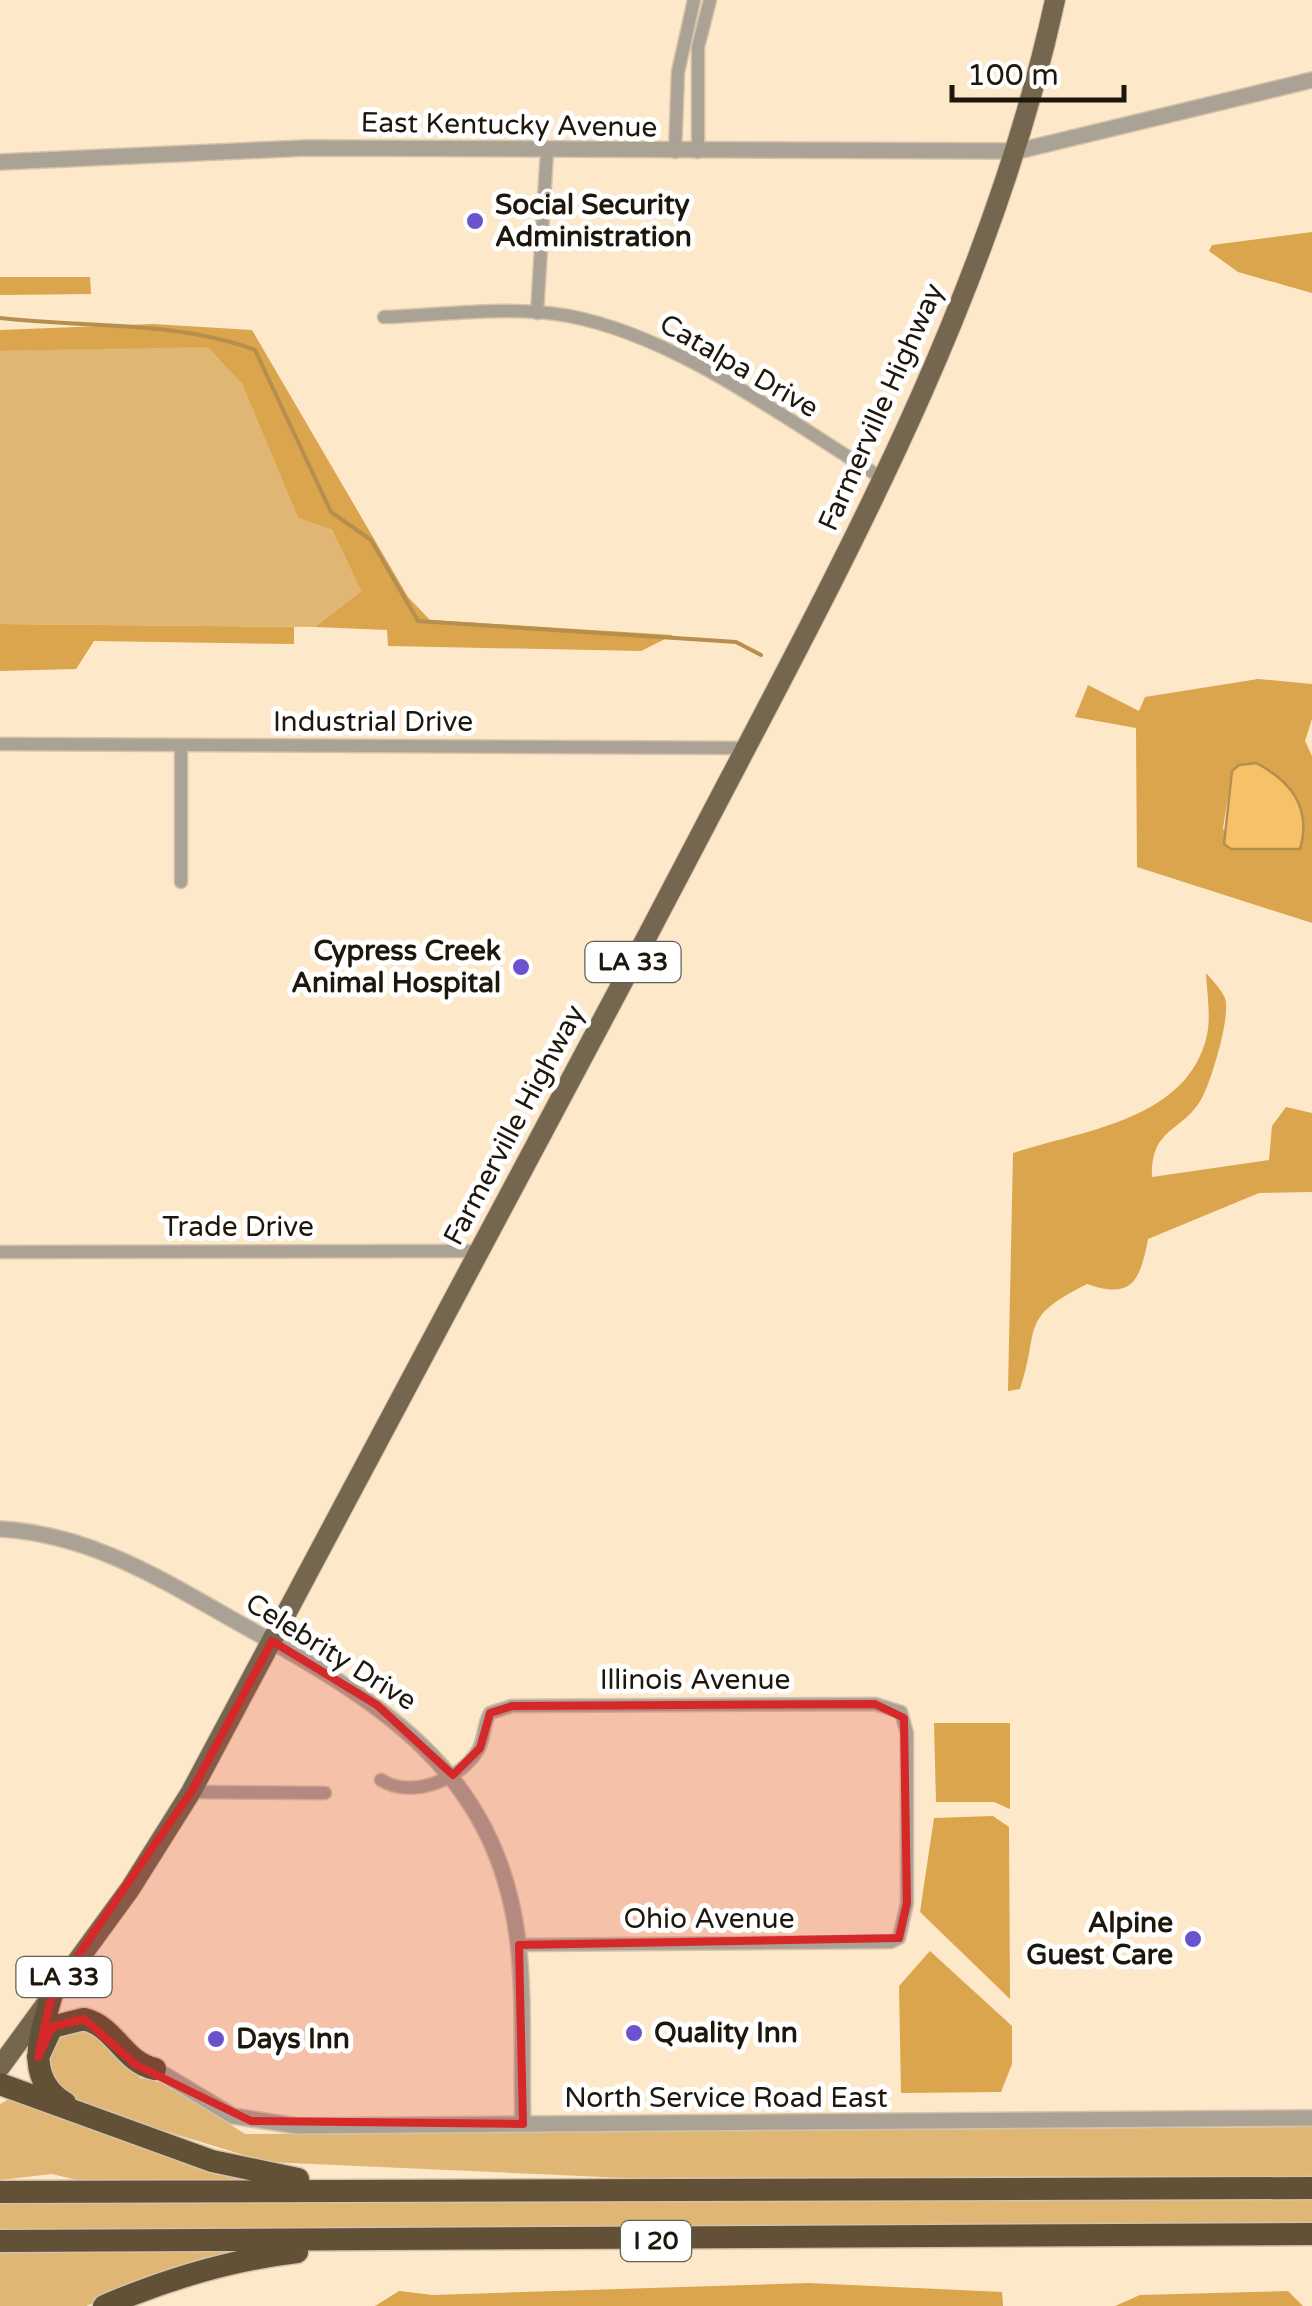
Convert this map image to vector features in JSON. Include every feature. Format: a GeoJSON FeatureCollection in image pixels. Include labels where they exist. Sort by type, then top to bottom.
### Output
{"type":"FeatureCollection","features":[{"type":"Feature","properties":{"kind":"highway"},"geometry":{"type":"LineString","coordinates":[[52,1993],[38,2068],[48,2090],[86,2114]]}},
{"type":"Feature","properties":{"kind":"highway"},"geometry":{"type":"LineString","coordinates":[[38,2057],[52,2027],[84,2019],[111,2035],[136,2065],[155,2069]]}},
{"type":"Feature","properties":{"kind":"highway"},"geometry":{"type":"LineString","coordinates":[[0,2084],[212,2161],[268,2175],[496,2190]]}},
{"type":"Feature","properties":{"kind":"highway","name":"I 20"},"geometry":{"type":"LineString","coordinates":[[0,2192],[1312,2188]]}},
{"type":"Feature","properties":{"kind":"highway","name":"I 20"},"geometry":{"type":"LineString","coordinates":[[0,2241],[602,2241],[1312,2234]]}},
{"type":"Feature","properties":{"kind":"highway"},"geometry":{"type":"LineString","coordinates":[[104,2306],[166,2280],[229,2262],[366,2239]]}},
{"type":"Feature","properties":{"kind":"main road","name":"Farmerville Highway"},"geometry":{"type":"LineString","coordinates":[[0,2067],[130,1889],[191,1792],[835,581],[936,357],[1018,150],[1055,0]]}},
{"type":"Feature","properties":{"kind":"street"},"geometry":{"type":"LineString","coordinates":[[675,152],[678,72],[694,0]]}},
{"type":"Feature","properties":{"kind":"street"},"geometry":{"type":"LineString","coordinates":[[698,152],[698,46],[710,0]]}},
{"type":"Feature","properties":{"kind":"street","name":"East Kentucky Avenue"},"geometry":{"type":"LineString","coordinates":[[0,162],[306,148],[1018,150],[1312,80]]}},
{"type":"Feature","properties":{"kind":"street"},"geometry":{"type":"LineString","coordinates":[[537,313],[548,151]]}},
{"type":"Feature","properties":{"kind":"street","name":"Catalpa Drive"},"geometry":{"type":"LineString","coordinates":[[384,317],[537,313],[596,322],[646,339],[882,478]]}},
{"type":"Feature","properties":{"kind":"street","name":"Industrial Drive"},"geometry":{"type":"LineString","coordinates":[[0,744],[747,748]]}},
{"type":"Feature","properties":{"kind":"street"},"geometry":{"type":"LineString","coordinates":[[181,746],[181,882]]}},
{"type":"Feature","properties":{"kind":"street","name":"Trade Drive"},"geometry":{"type":"LineString","coordinates":[[0,1252],[476,1251]]}},
{"type":"Feature","properties":{"kind":"street","name":"Celebrity Drive"},"geometry":{"type":"LineString","coordinates":[[0,1529],[90,1544],[272,1642],[377,1705],[452,1774],[493,1845],[510,1898],[518,1945],[523,2124]]}},
{"type":"Feature","properties":{"kind":"street","name":"Illinois Avenue"},"geometry":{"type":"LineString","coordinates":[[452,1774],[480,1748],[485,1722],[494,1710],[531,1705],[896,1707],[908,1733],[907,1903],[899,1938]]}},
{"type":"Feature","properties":{"kind":"street"},"geometry":{"type":"LineString","coordinates":[[382,1780],[394,1786],[431,1786],[452,1774]]}},
{"type":"Feature","properties":{"kind":"street"},"geometry":{"type":"LineString","coordinates":[[191,1792],[326,1793]]}},
{"type":"Feature","properties":{"kind":"street","name":"Ohio Avenue"},"geometry":{"type":"LineString","coordinates":[[518,1945],[880,1942],[899,1938]]}},
{"type":"Feature","properties":{"kind":"street","name":"North Service Road East"},"geometry":{"type":"LineString","coordinates":[[155,2069],[233,2116],[263,2123],[1312,2118]]}},
{"type":"Feature","properties":{"kind":"highlighted area"},"geometry":{"type":"Polygon","coordinates":[[[272,1641],[377,1705],[453,1775],[480,1748],[490,1713],[512,1706],[875,1704],[904,1718],[907,1903],[899,1938],[519,1945],[523,2124],[251,2121],[136,2065],[84,2019],[52,2027],[38,2057],[52,1993],[191,1792],[272,1641]]]}},
{"type":"Feature","properties":{"kind":"shaded area"},"geometry":{"type":"Polygon","coordinates":[[[1312,232],[1312,293],[1238,272],[1209,251],[1212,245],[1312,232]]]}},
{"type":"Feature","properties":{"kind":"shaded area"},"geometry":{"type":"Polygon","coordinates":[[[0,277],[90,277],[91,294],[0,295],[0,277]]]}},
{"type":"Feature","properties":{"kind":"shaded area"},"geometry":{"type":"Polygon","coordinates":[[[153,324],[252,330],[408,597],[430,620],[673,635],[641,651],[388,646],[387,630],[315,627],[361,591],[332,530],[298,518],[242,384],[208,347],[0,351],[0,330],[153,324]]]}},
{"type":"Feature","properties":{"kind":"shaded area"},"geometry":{"type":"Polygon","coordinates":[[[208,346],[242,384],[298,518],[332,530],[361,591],[315,627],[0,624],[0,351],[208,346]]]}},
{"type":"Feature","properties":{"kind":"shaded area"},"geometry":{"type":"Polygon","coordinates":[[[0,624],[294,627],[294,644],[94,641],[76,669],[0,671],[0,624]]]}},
{"type":"Feature","properties":{"kind":"shaded area"},"geometry":{"type":"Polygon","coordinates":[[[1258,679],[1312,684],[1312,719],[1305,741],[1312,756],[1312,923],[1137,867],[1136,728],[1075,717],[1088,685],[1139,711],[1145,697],[1258,679]],[[1232,771],[1223,828],[1231,849],[1280,850],[1232,771]]]}},
{"type":"Feature","properties":{"kind":"shaded area"},"geometry":{"type":"Polygon","coordinates":[[[1256,763],[1279,778],[1296,797],[1303,821],[1300,849],[1231,849],[1224,844],[1232,771],[1239,765],[1256,763]]]}},
{"type":"Feature","properties":{"kind":"shaded area"},"geometry":{"type":"Polygon","coordinates":[[[1206,973],[1225,998],[1220,1047],[1203,1096],[1157,1148],[1152,1177],[1269,1160],[1272,1126],[1286,1107],[1312,1113],[1312,1192],[1259,1193],[1148,1239],[1142,1266],[1132,1283],[1115,1289],[1087,1284],[1050,1306],[1035,1326],[1020,1389],[1008,1391],[1013,1153],[1130,1117],[1179,1086],[1196,1064],[1207,1035],[1206,973]]]}},
{"type":"Feature","properties":{"kind":"shaded area"},"geometry":{"type":"Polygon","coordinates":[[[934,1723],[1010,1723],[1010,1809],[994,1802],[936,1802],[934,1723]]]}},
{"type":"Feature","properties":{"kind":"shaded area"},"geometry":{"type":"Polygon","coordinates":[[[993,1816],[1009,1827],[1010,1999],[920,1912],[934,1818],[993,1816]]]}},
{"type":"Feature","properties":{"kind":"shaded area"},"geometry":{"type":"Polygon","coordinates":[[[930,1951],[1012,2026],[1012,2064],[1001,2092],[901,2093],[899,1986],[930,1951]]]}},
{"type":"Feature","properties":{"kind":"shaded area"},"geometry":{"type":"Polygon","coordinates":[[[71,2022],[113,2042],[140,2078],[166,2083],[245,2134],[1312,2127],[1312,2176],[626,2178],[267,2162],[83,2106],[46,2077],[52,2033],[71,2022]]]}},
{"type":"Feature","properties":{"kind":"shaded area"},"geometry":{"type":"Polygon","coordinates":[[[15,2096],[249,2175],[249,2181],[85,2182],[52,2174],[0,2180],[0,2104],[15,2096]]]}},
{"type":"Feature","properties":{"kind":"shaded area"},"geometry":{"type":"Polygon","coordinates":[[[1312,2197],[1312,2227],[0,2232],[0,2203],[1312,2197]]]}},
{"type":"Feature","properties":{"kind":"shaded area"},"geometry":{"type":"Polygon","coordinates":[[[0,2251],[239,2252],[150,2279],[86,2306],[0,2306],[0,2251]]]}},
{"type":"Feature","properties":{"kind":"shaded area"},"geometry":{"type":"Polygon","coordinates":[[[808,2283],[1002,2292],[1003,2306],[375,2306],[399,2291],[433,2295],[808,2283]]]}},
{"type":"Feature","properties":{"kind":"shaded area"},"geometry":{"type":"Polygon","coordinates":[[[1288,2291],[1303,2306],[1115,2306],[1140,2295],[1288,2291]]]}},
{"type":"Feature","properties":{"kind":"waterway"},"geometry":{"type":"LineString","coordinates":[[0,318],[161,329],[225,340],[255,350],[331,512],[371,540],[418,621],[736,642],[761,655]]}},
{"type":"Feature","properties":{"kind":"place","name":"Social Security Administration"},"geometry":{"type":"Point","coordinates":[475,221]}},
{"type":"Feature","properties":{"kind":"place","name":"Cypress Creek Animal Hospital"},"geometry":{"type":"Point","coordinates":[521,967]}},
{"type":"Feature","properties":{"kind":"place","name":"Alpine Guest Care"},"geometry":{"type":"Point","coordinates":[1193,1939]}},
{"type":"Feature","properties":{"kind":"place","name":"Quality Inn"},"geometry":{"type":"Point","coordinates":[634,2033]}},
{"type":"Feature","properties":{"kind":"place","name":"Days Inn"},"geometry":{"type":"Point","coordinates":[216,2039]}}]}
